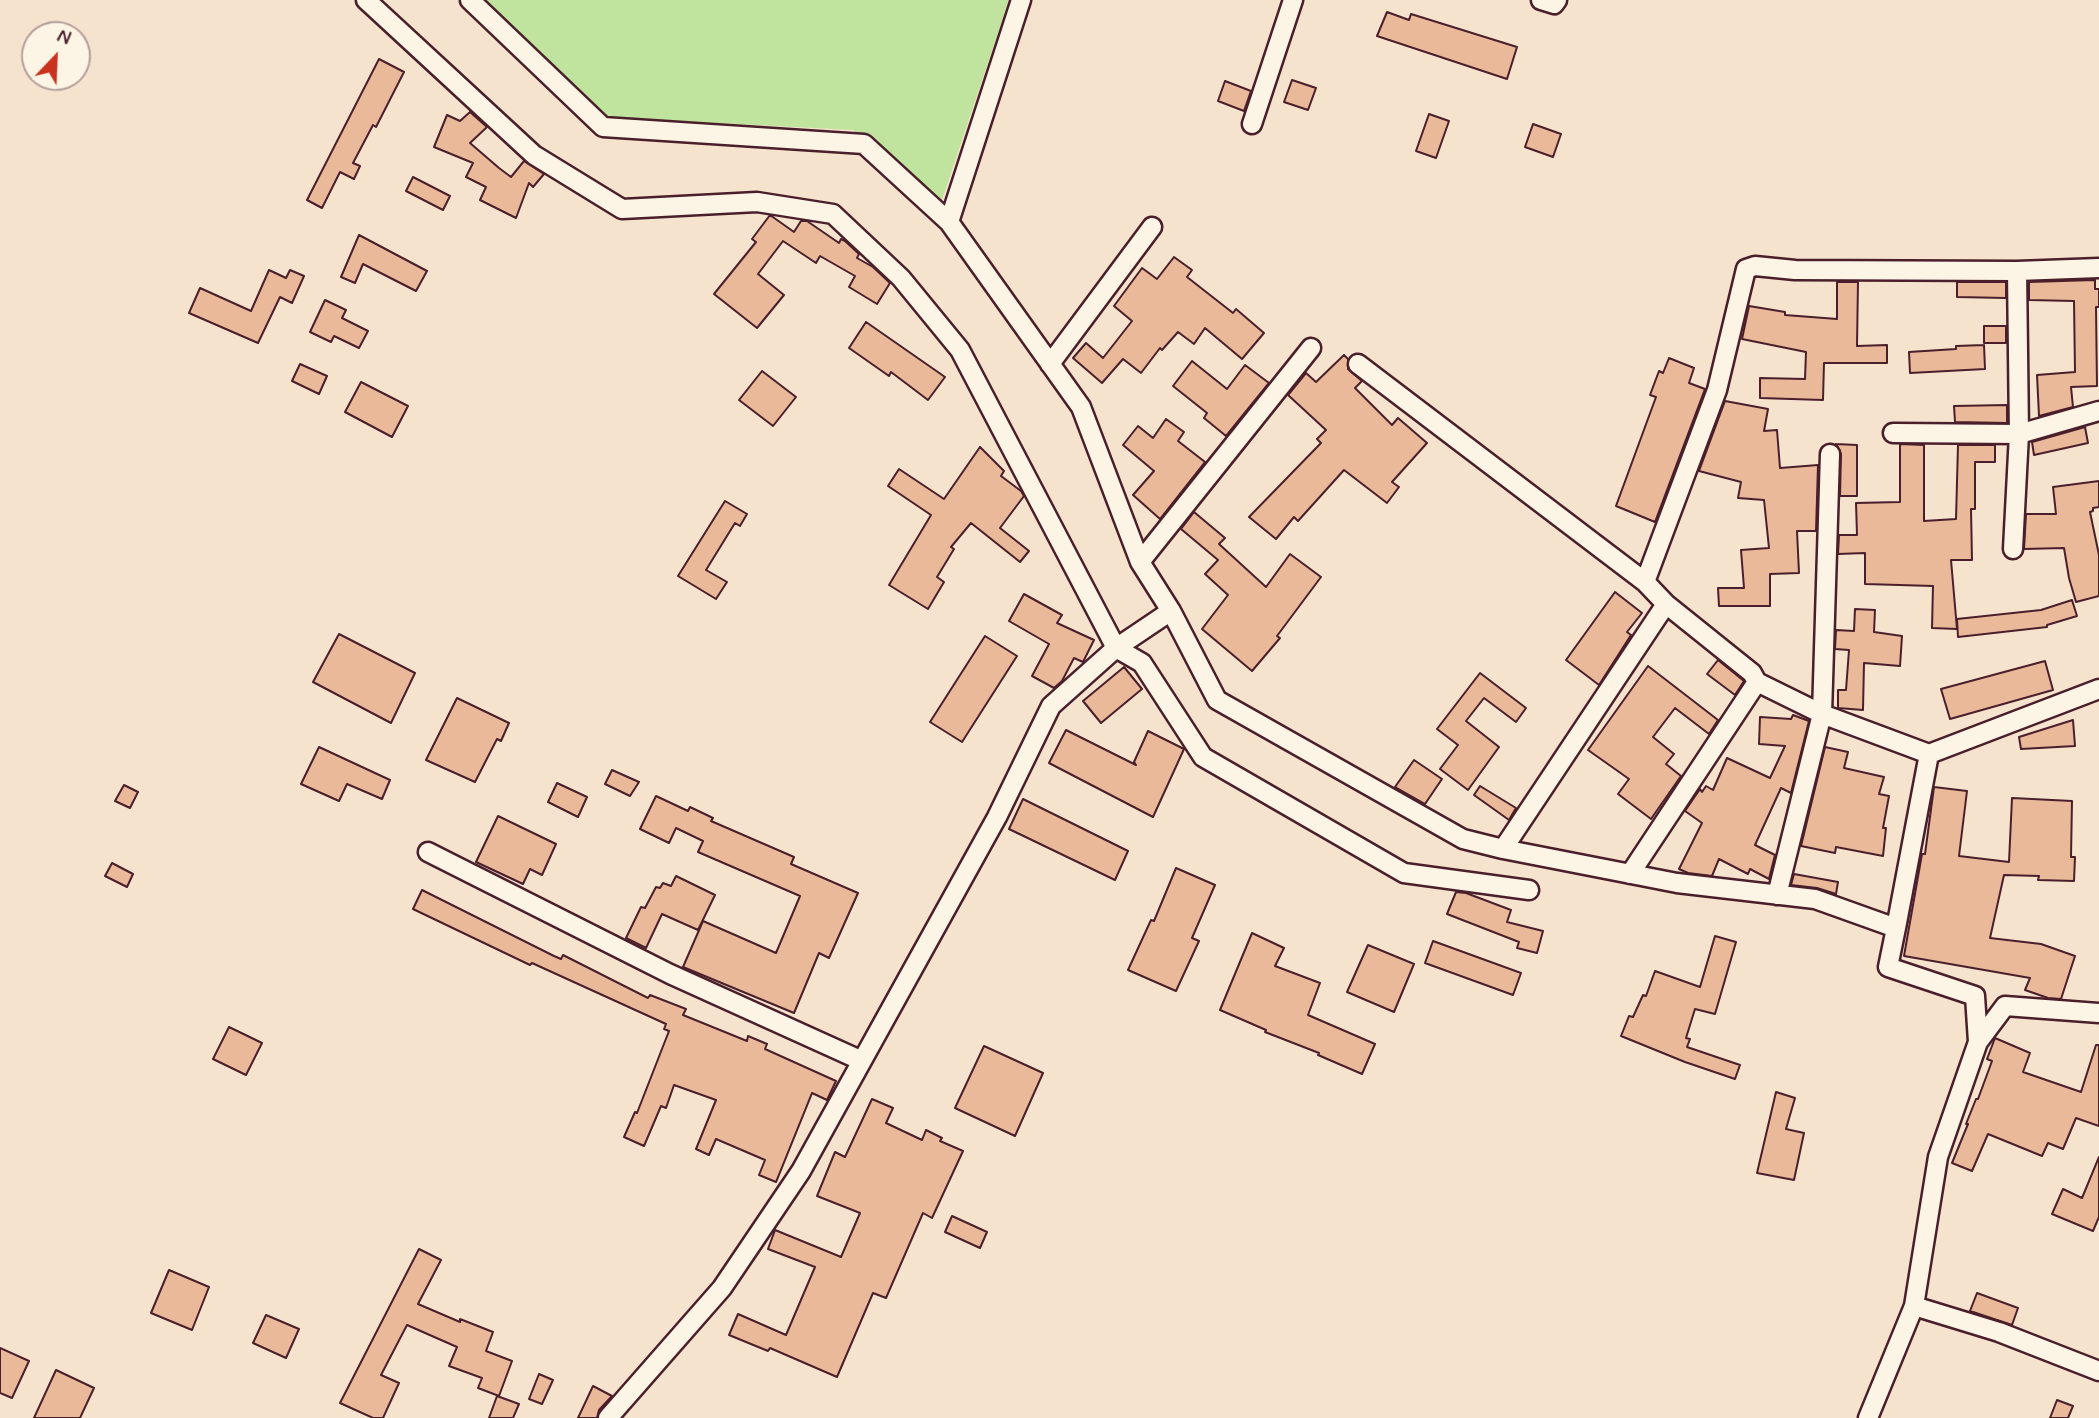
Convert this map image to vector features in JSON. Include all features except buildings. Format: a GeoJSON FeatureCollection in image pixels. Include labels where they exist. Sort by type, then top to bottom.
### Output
{"type":"FeatureCollection","features":[{"type":"Feature","properties":{"kind":"street"},"geometry":{"type":"LineString","coordinates":[[366,0],[534,155],[622,209],[757,202],[833,214],[901,278],[960,350],[1116,648],[1142,663],[1203,757],[1404,873],[1529,890]]}},
{"type":"Feature","properties":{"kind":"street"},"geometry":{"type":"LineString","coordinates":[[470,0],[603,127],[864,144],[949,222],[1081,407],[1140,562],[1171,611],[1217,700],[1463,839],[1677,883],[1815,899],[1896,928]]}},
{"type":"Feature","properties":{"kind":"street"},"geometry":{"type":"LineString","coordinates":[[949,222],[1021,0]]}},
{"type":"Feature","properties":{"kind":"street"},"geometry":{"type":"LineString","coordinates":[[1252,124],[1293,0]]}},
{"type":"Feature","properties":{"kind":"street"},"geometry":{"type":"LineString","coordinates":[[1541,0],[1554,4],[1557,0]]}},
{"type":"Feature","properties":{"kind":"street"},"geometry":{"type":"LineString","coordinates":[[1050,364],[1153,227]]}},
{"type":"Feature","properties":{"kind":"street"},"geometry":{"type":"LineString","coordinates":[[1645,582],[1717,390],[1745,269],[1755,266],[1795,270],[2017,271],[2099,268]]}},
{"type":"Feature","properties":{"kind":"street"},"geometry":{"type":"LineString","coordinates":[[2013,549],[2020,434],[2017,271]]}},
{"type":"Feature","properties":{"kind":"street"},"geometry":{"type":"LineString","coordinates":[[1140,562],[1311,348]]}},
{"type":"Feature","properties":{"kind":"street"},"geometry":{"type":"LineString","coordinates":[[1358,364],[1645,582],[1666,604],[1752,673],[1757,682],[1822,714],[1929,754],[2099,689]]}},
{"type":"Feature","properties":{"kind":"street"},"geometry":{"type":"LineString","coordinates":[[1893,433],[2020,434],[2099,411]]}},
{"type":"Feature","properties":{"kind":"street"},"geometry":{"type":"LineString","coordinates":[[1777,895],[1822,714],[1830,454]]}},
{"type":"Feature","properties":{"kind":"street"},"geometry":{"type":"LineString","coordinates":[[1503,849],[1666,604]]}},
{"type":"Feature","properties":{"kind":"street"},"geometry":{"type":"LineString","coordinates":[[608,1418],[722,1288],[801,1171],[860,1060],[998,817],[1051,706],[1116,648],[1171,611]]}},
{"type":"Feature","properties":{"kind":"street"},"geometry":{"type":"LineString","coordinates":[[1630,874],[1757,682]]}},
{"type":"Feature","properties":{"kind":"street"},"geometry":{"type":"LineString","coordinates":[[1929,754],[1888,967],[1975,996],[1978,1042]]}},
{"type":"Feature","properties":{"kind":"street"},"geometry":{"type":"LineString","coordinates":[[428,852],[670,974],[860,1060]]}},
{"type":"Feature","properties":{"kind":"street"},"geometry":{"type":"LineString","coordinates":[[1868,1418],[1914,1306],[1938,1157],[1978,1042],[2005,1006],[2099,1013]]}},
{"type":"Feature","properties":{"kind":"street"},"geometry":{"type":"LineString","coordinates":[[1914,1306],[1999,1332],[2099,1371]]}},
{"type":"Feature","properties":{"kind":"green space"},"geometry":{"type":"Polygon","coordinates":[[[476,0],[1009,0],[942,200],[853,130],[600,117],[476,0]]]}}]}
